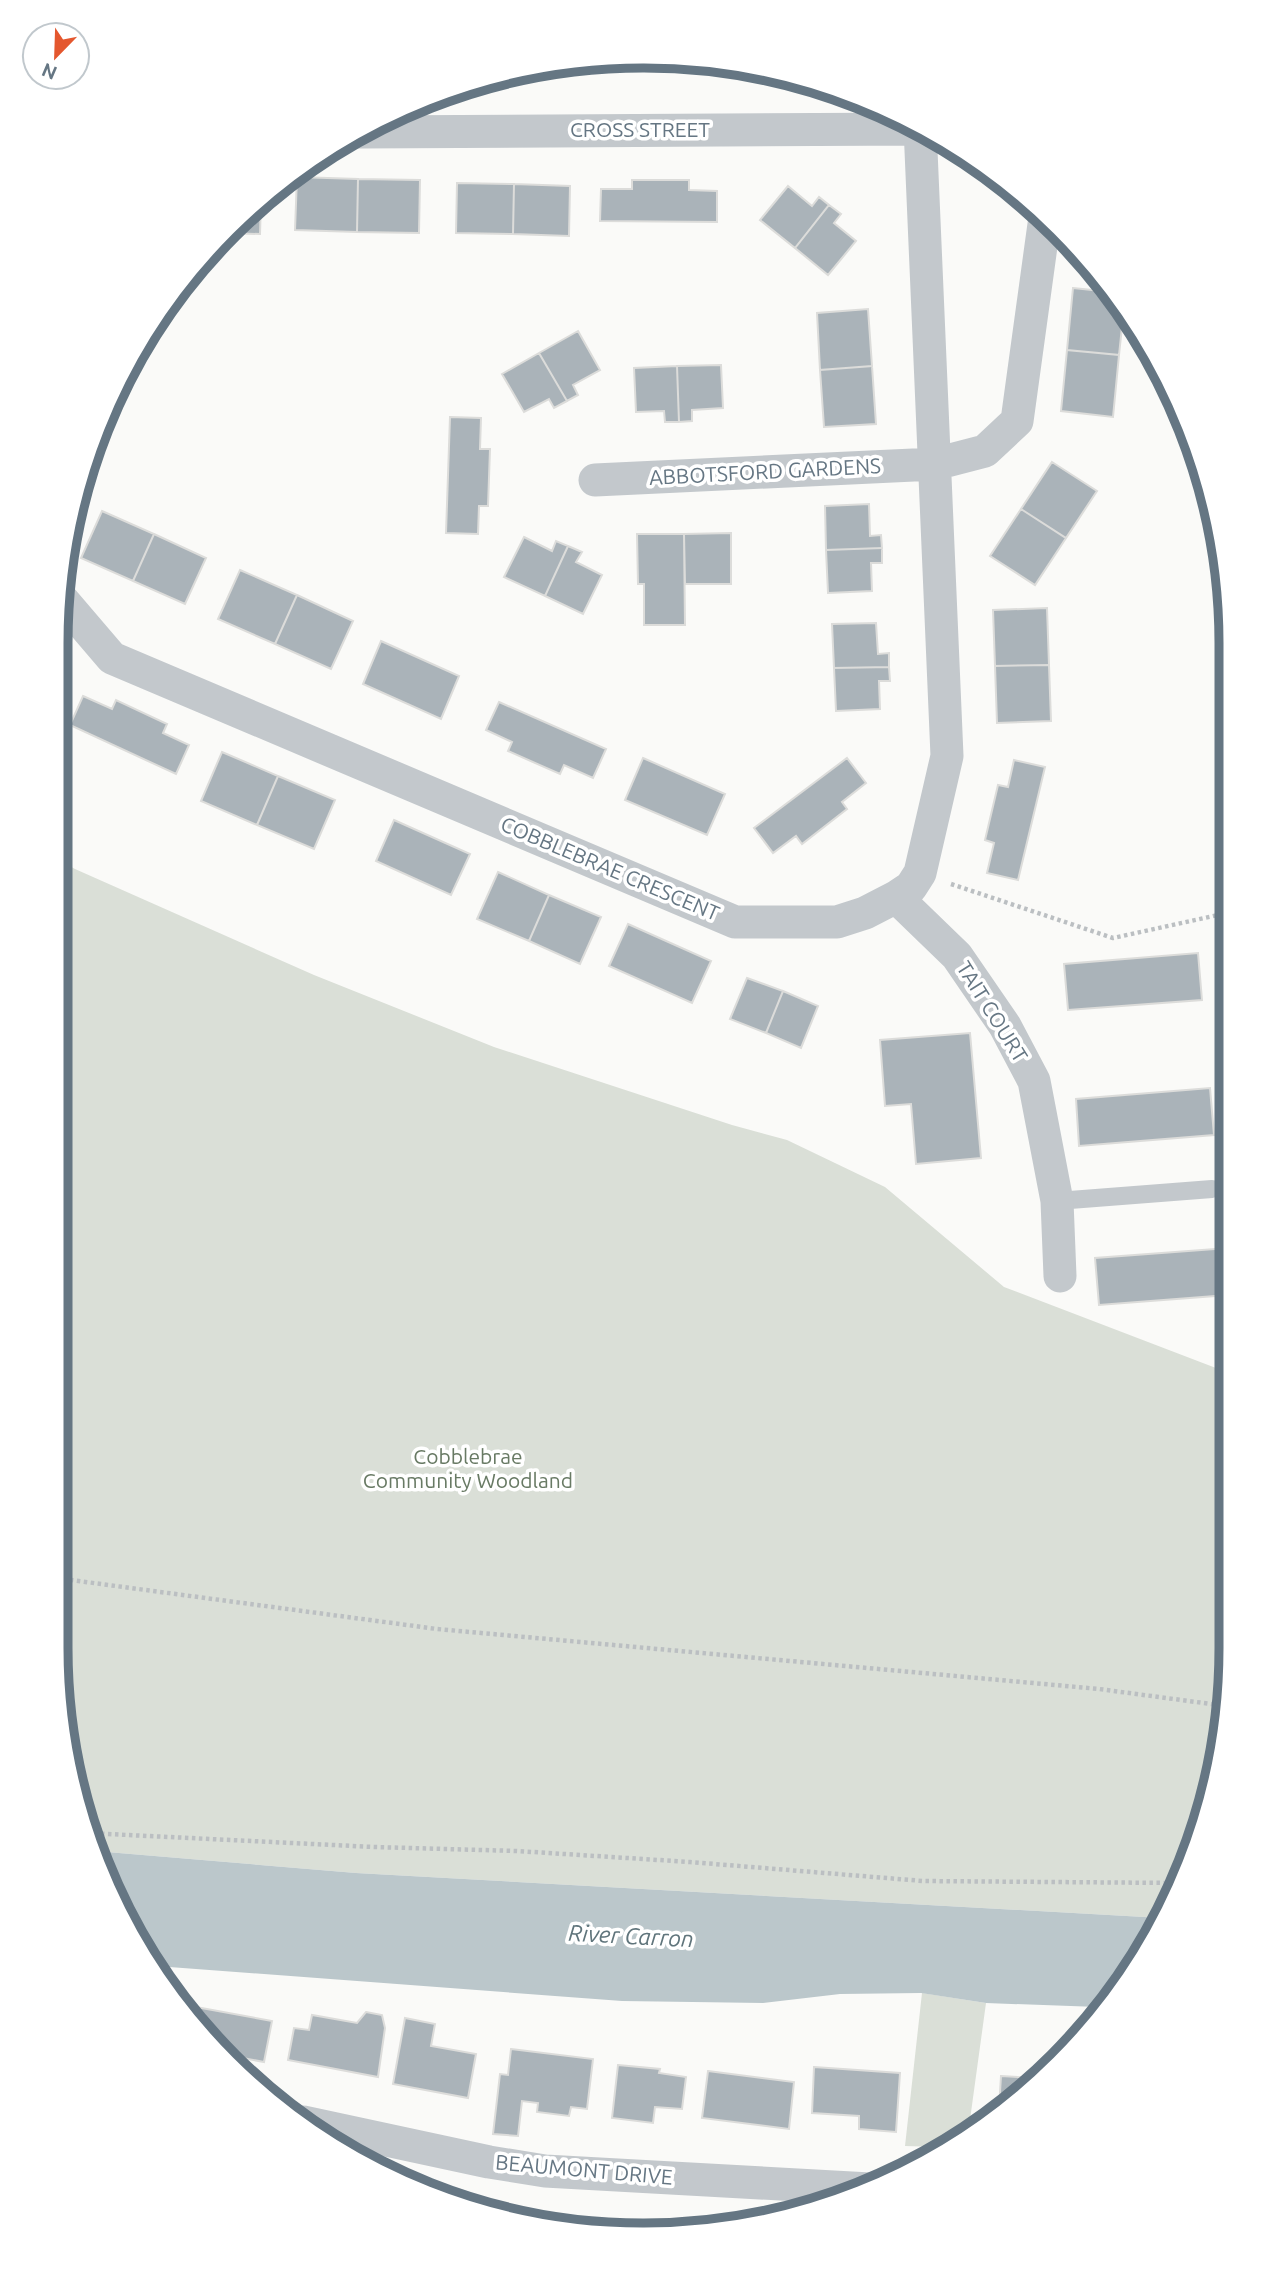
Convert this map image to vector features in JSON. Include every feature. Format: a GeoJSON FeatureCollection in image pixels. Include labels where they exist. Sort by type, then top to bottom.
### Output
{"type":"FeatureCollection","features":[{"type":"Feature","properties":{"kind":"street","name":"CROSS STREET"},"geometry":{"type":"LineString","coordinates":[[382,132],[898,128]]}},
{"type":"Feature","properties":{"kind":"street"},"geometry":{"type":"LineString","coordinates":[[920,873],[947,756],[922,140]]}},
{"type":"Feature","properties":{"kind":"street","name":"ABBOTSFORD GARDENS"},"geometry":{"type":"LineString","coordinates":[[595,480],[935,464],[985,451],[1017,421],[1043,231]]}},
{"type":"Feature","properties":{"kind":"street","name":"COBBLEBRAE CRESCENT"},"geometry":{"type":"LineString","coordinates":[[69,608],[112,658],[736,922],[837,922],[865,913],[896,897],[911,887],[920,873]]}},
{"type":"Feature","properties":{"kind":"street","name":"TAIT COURT"},"geometry":{"type":"LineString","coordinates":[[896,897],[957,956],[1011,1037],[1034,1081],[1057,1201],[1060,1276]]}},
{"type":"Feature","properties":{"kind":"street","name":"BEAUMONT DRIVE"},"geometry":{"type":"LineString","coordinates":[[325,2127],[489,2162],[545,2171],[841,2187]]}},
{"type":"Feature","properties":{"kind":"lane"},"geometry":{"type":"LineString","coordinates":[[1057,1201],[1212,1189]]}},
{"type":"Feature","properties":{"kind":"path"},"geometry":{"type":"LineString","coordinates":[[920,873],[1113,939],[1219,915]]}},
{"type":"Feature","properties":{"kind":"path"},"geometry":{"type":"LineString","coordinates":[[68,1580],[437,1629],[1099,1689],[1216,1705]]}},
{"type":"Feature","properties":{"kind":"path"},"geometry":{"type":"LineString","coordinates":[[100,1834],[374,1847],[517,1850],[690,1861],[923,1881],[1168,1882]]}},
{"type":"Feature","properties":{"kind":"green space","name":"Cobblebrae Community Woodland"},"geometry":{"type":"Polygon","coordinates":[[[68,865],[314,975],[494,1047],[732,1125],[787,1140],[885,1187],[1004,1287],[1219,1369],[1219,1647],[1214,1723],[1208,1760],[1188,1832],[1175,1868],[1151,1917],[356,1873],[106,1852],[88,1796],[73,1723],[68,1647],[68,865]]]}},
{"type":"Feature","properties":{"kind":"green space"},"geometry":{"type":"Polygon","coordinates":[[[922,1993],[986,2003],[970,2121],[930,2147],[905,2146],[922,1993]]]}},
{"type":"Feature","properties":{"kind":"water","name":"River Carron"},"geometry":{"type":"Polygon","coordinates":[[[106,1852],[356,1873],[1151,1917],[1122,1967],[1093,2007],[986,2003],[921,1993],[840,1994],[763,2003],[622,2001],[165,1967],[128,1902],[106,1852]]]}},
{"type":"Feature","properties":{"kind":"building"},"geometry":{"type":"Polygon","coordinates":[[[307,177],[358,179],[357,232],[295,230],[297,184],[307,177]]]}},
{"type":"Feature","properties":{"kind":"building"},"geometry":{"type":"Polygon","coordinates":[[[358,179],[420,180],[419,233],[357,232],[358,179]]]}},
{"type":"Feature","properties":{"kind":"building"},"geometry":{"type":"Polygon","coordinates":[[[632,180],[689,180],[689,190],[717,191],[717,222],[600,221],[601,189],[632,189],[632,180]]]}},
{"type":"Feature","properties":{"kind":"building"},"geometry":{"type":"Polygon","coordinates":[[[457,183],[514,184],[513,234],[456,233],[457,183]]]}},
{"type":"Feature","properties":{"kind":"building"},"geometry":{"type":"Polygon","coordinates":[[[514,184],[570,186],[569,236],[513,234],[514,184]]]}},
{"type":"Feature","properties":{"kind":"building"},"geometry":{"type":"Polygon","coordinates":[[[788,186],[812,206],[819,197],[829,205],[795,248],[760,220],[788,186]]]}},
{"type":"Feature","properties":{"kind":"building"},"geometry":{"type":"Polygon","coordinates":[[[829,205],[841,214],[834,223],[856,241],[828,275],[795,248],[829,205]]]}},
{"type":"Feature","properties":{"kind":"building"},"geometry":{"type":"Polygon","coordinates":[[[261,214],[260,234],[241,233],[261,214]]]}},
{"type":"Feature","properties":{"kind":"building"},"geometry":{"type":"Polygon","coordinates":[[[1073,288],[1098,291],[1122,324],[1119,355],[1067,350],[1073,288]]]}},
{"type":"Feature","properties":{"kind":"building"},"geometry":{"type":"Polygon","coordinates":[[[868,309],[872,366],[820,370],[817,313],[868,309]]]}},
{"type":"Feature","properties":{"kind":"building"},"geometry":{"type":"Polygon","coordinates":[[[578,331],[600,370],[573,385],[578,395],[567,401],[539,353],[578,331]]]}},
{"type":"Feature","properties":{"kind":"building"},"geometry":{"type":"Polygon","coordinates":[[[1067,350],[1119,355],[1113,417],[1061,411],[1067,350]]]}},
{"type":"Feature","properties":{"kind":"building"},"geometry":{"type":"Polygon","coordinates":[[[539,353],[567,401],[554,408],[549,399],[524,412],[502,374],[539,353]]]}},
{"type":"Feature","properties":{"kind":"building"},"geometry":{"type":"Polygon","coordinates":[[[721,365],[723,408],[692,410],[692,421],[679,422],[677,366],[721,365]]]}},
{"type":"Feature","properties":{"kind":"building"},"geometry":{"type":"Polygon","coordinates":[[[677,366],[679,422],[665,422],[664,411],[636,412],[634,368],[677,366]]]}},
{"type":"Feature","properties":{"kind":"building"},"geometry":{"type":"Polygon","coordinates":[[[872,366],[876,424],[824,427],[820,370],[872,366]]]}},
{"type":"Feature","properties":{"kind":"building"},"geometry":{"type":"Polygon","coordinates":[[[450,417],[481,418],[480,449],[490,449],[488,506],[479,506],[478,534],[446,533],[450,417]]]}},
{"type":"Feature","properties":{"kind":"building"},"geometry":{"type":"Polygon","coordinates":[[[1052,462],[1097,491],[1066,538],[1021,509],[1052,462]]]}},
{"type":"Feature","properties":{"kind":"building"},"geometry":{"type":"Polygon","coordinates":[[[869,504],[870,536],[881,535],[882,548],[826,550],[825,506],[869,504]]]}},
{"type":"Feature","properties":{"kind":"building"},"geometry":{"type":"Polygon","coordinates":[[[1021,509],[1066,538],[1035,585],[990,556],[1021,509]]]}},
{"type":"Feature","properties":{"kind":"building"},"geometry":{"type":"Polygon","coordinates":[[[102,511],[154,534],[133,581],[81,558],[102,511]]]}},
{"type":"Feature","properties":{"kind":"building"},"geometry":{"type":"Polygon","coordinates":[[[731,533],[731,584],[685,584],[684,534],[731,533]]]}},
{"type":"Feature","properties":{"kind":"building"},"geometry":{"type":"Polygon","coordinates":[[[154,534],[206,558],[185,604],[133,581],[154,534]]]}},
{"type":"Feature","properties":{"kind":"building"},"geometry":{"type":"Polygon","coordinates":[[[637,534],[684,534],[685,625],[644,625],[644,584],[638,584],[637,534]]]}},
{"type":"Feature","properties":{"kind":"building"},"geometry":{"type":"Polygon","coordinates":[[[524,537],[552,551],[556,541],[568,546],[545,596],[504,577],[524,537]]]}},
{"type":"Feature","properties":{"kind":"building"},"geometry":{"type":"Polygon","coordinates":[[[568,546],[582,552],[576,562],[602,575],[583,614],[545,596],[568,546]]]}},
{"type":"Feature","properties":{"kind":"building"},"geometry":{"type":"Polygon","coordinates":[[[882,548],[882,563],[871,563],[872,591],[828,593],[826,550],[882,548]]]}},
{"type":"Feature","properties":{"kind":"building"},"geometry":{"type":"Polygon","coordinates":[[[240,570],[297,595],[275,644],[218,619],[240,570]]]}},
{"type":"Feature","properties":{"kind":"building"},"geometry":{"type":"Polygon","coordinates":[[[297,595],[353,621],[331,669],[275,644],[297,595]]]}},
{"type":"Feature","properties":{"kind":"building"},"geometry":{"type":"Polygon","coordinates":[[[1047,608],[1049,665],[995,666],[993,610],[1047,608]]]}},
{"type":"Feature","properties":{"kind":"building"},"geometry":{"type":"Polygon","coordinates":[[[876,623],[878,654],[889,653],[889,667],[834,668],[832,624],[876,623]]]}},
{"type":"Feature","properties":{"kind":"building"},"geometry":{"type":"Polygon","coordinates":[[[381,641],[459,676],[441,719],[363,684],[381,641]]]}},
{"type":"Feature","properties":{"kind":"building"},"geometry":{"type":"Polygon","coordinates":[[[1049,665],[1051,721],[997,723],[995,666],[1049,665]]]}},
{"type":"Feature","properties":{"kind":"building"},"geometry":{"type":"Polygon","coordinates":[[[889,667],[890,681],[879,681],[880,709],[836,711],[834,668],[889,667]]]}},
{"type":"Feature","properties":{"kind":"building"},"geometry":{"type":"Polygon","coordinates":[[[83,696],[112,709],[116,700],[167,724],[163,733],[189,745],[176,774],[70,725],[83,696]]]}},
{"type":"Feature","properties":{"kind":"building"},"geometry":{"type":"Polygon","coordinates":[[[499,702],[606,749],[593,778],[564,765],[560,774],[508,751],[512,742],[486,730],[499,702]]]}},
{"type":"Feature","properties":{"kind":"building"},"geometry":{"type":"Polygon","coordinates":[[[222,752],[278,776],[257,825],[201,801],[222,752]]]}},
{"type":"Feature","properties":{"kind":"building"},"geometry":{"type":"Polygon","coordinates":[[[643,758],[725,794],[707,835],[625,800],[643,758]]]}},
{"type":"Feature","properties":{"kind":"building"},"geometry":{"type":"Polygon","coordinates":[[[847,758],[866,783],[842,802],[847,809],[802,844],[796,836],[773,853],[754,828],[847,758]]]}},
{"type":"Feature","properties":{"kind":"building"},"geometry":{"type":"Polygon","coordinates":[[[1014,760],[1045,767],[1018,880],[987,873],[994,843],[985,840],[998,785],[1008,787],[1014,760]]]}},
{"type":"Feature","properties":{"kind":"building"},"geometry":{"type":"Polygon","coordinates":[[[278,776],[335,800],[314,849],[257,825],[278,776]]]}},
{"type":"Feature","properties":{"kind":"building"},"geometry":{"type":"Polygon","coordinates":[[[394,820],[470,854],[451,895],[376,861],[394,820]]]}},
{"type":"Feature","properties":{"kind":"building"},"geometry":{"type":"Polygon","coordinates":[[[498,872],[549,895],[529,941],[477,919],[498,872]]]}},
{"type":"Feature","properties":{"kind":"building"},"geometry":{"type":"Polygon","coordinates":[[[549,895],[601,917],[580,964],[529,941],[549,895]]]}},
{"type":"Feature","properties":{"kind":"building"},"geometry":{"type":"Polygon","coordinates":[[[628,924],[711,961],[692,1003],[609,966],[628,924]]]}},
{"type":"Feature","properties":{"kind":"building"},"geometry":{"type":"Polygon","coordinates":[[[1198,953],[1202,1000],[1068,1010],[1064,964],[1198,953]]]}},
{"type":"Feature","properties":{"kind":"building"},"geometry":{"type":"Polygon","coordinates":[[[747,978],[783,991],[766,1033],[730,1019],[747,978]]]}},
{"type":"Feature","properties":{"kind":"building"},"geometry":{"type":"Polygon","coordinates":[[[783,991],[818,1006],[801,1048],[766,1033],[783,991]]]}},
{"type":"Feature","properties":{"kind":"building"},"geometry":{"type":"Polygon","coordinates":[[[970,1033],[981,1158],[916,1164],[911,1104],[885,1106],[880,1040],[970,1033]]]}},
{"type":"Feature","properties":{"kind":"building"},"geometry":{"type":"Polygon","coordinates":[[[1210,1088],[1214,1135],[1079,1146],[1076,1099],[1210,1088]]]}},
{"type":"Feature","properties":{"kind":"building"},"geometry":{"type":"Polygon","coordinates":[[[1219,1249],[1219,1296],[1099,1305],[1095,1258],[1219,1249]]]}},
{"type":"Feature","properties":{"kind":"building"},"geometry":{"type":"Polygon","coordinates":[[[196,2009],[272,2021],[264,2062],[241,2058],[196,2009]]]}},
{"type":"Feature","properties":{"kind":"building"},"geometry":{"type":"Polygon","coordinates":[[[366,2012],[382,2015],[385,2028],[378,2077],[288,2060],[294,2028],[309,2030],[312,2015],[357,2023],[366,2012]]]}},
{"type":"Feature","properties":{"kind":"building"},"geometry":{"type":"Polygon","coordinates":[[[405,2018],[435,2024],[431,2046],[476,2054],[468,2098],[393,2084],[405,2018]]]}},
{"type":"Feature","properties":{"kind":"building"},"geometry":{"type":"Polygon","coordinates":[[[511,2049],[593,2059],[587,2109],[571,2107],[569,2116],[537,2112],[538,2103],[522,2101],[518,2136],[493,2134],[500,2074],[508,2075],[511,2049]]]}},
{"type":"Feature","properties":{"kind":"building"},"geometry":{"type":"Polygon","coordinates":[[[618,2065],[660,2069],[659,2073],[686,2077],[682,2109],[655,2107],[653,2123],[612,2118],[618,2065]]]}},
{"type":"Feature","properties":{"kind":"building"},"geometry":{"type":"Polygon","coordinates":[[[814,2067],[900,2073],[896,2132],[859,2129],[859,2116],[812,2113],[814,2067]]]}},
{"type":"Feature","properties":{"kind":"building"},"geometry":{"type":"Polygon","coordinates":[[[708,2071],[794,2082],[789,2129],[702,2118],[708,2071]]]}},
{"type":"Feature","properties":{"kind":"building"},"geometry":{"type":"Polygon","coordinates":[[[1001,2076],[1026,2077],[1023,2080],[1000,2099],[1001,2076]]]}}]}
